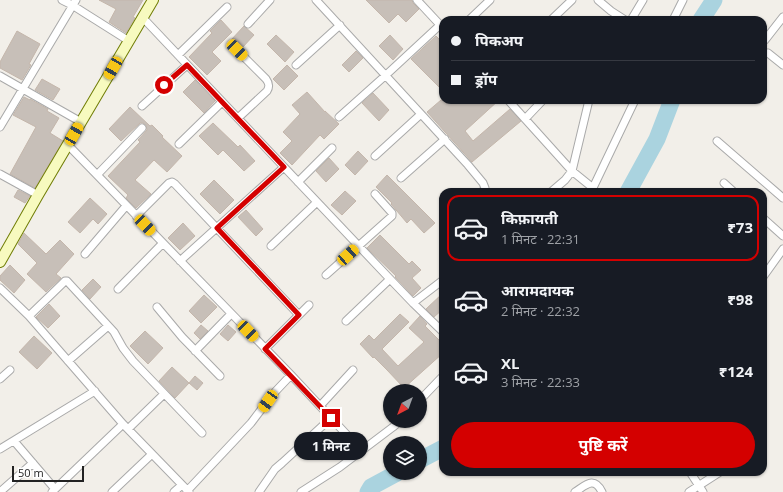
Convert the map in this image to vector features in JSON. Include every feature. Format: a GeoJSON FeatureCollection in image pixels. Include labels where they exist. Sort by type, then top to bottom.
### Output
{"type":"FeatureCollection","features":[{"type":"Feature","properties":{"kind":"street"},"geometry":{"type":"LineString","coordinates":[[62,0],[74,3],[129,41]]}},
{"type":"Feature","properties":{"kind":"street"},"geometry":{"type":"LineString","coordinates":[[0,262],[153,0]]}},
{"type":"Feature","properties":{"kind":"street"},"geometry":{"type":"LineString","coordinates":[[248,24],[270,0]]}},
{"type":"Feature","properties":{"kind":"street"},"geometry":{"type":"LineString","coordinates":[[316,0],[445,139],[483,183],[485,188]]}},
{"type":"Feature","properties":{"kind":"street"},"geometry":{"type":"LineString","coordinates":[[417,0],[439,24]]}},
{"type":"Feature","properties":{"kind":"street"},"geometry":{"type":"LineString","coordinates":[[473,16],[490,0]]}},
{"type":"Feature","properties":{"kind":"street"},"geometry":{"type":"LineString","coordinates":[[555,16],[572,0]]}},
{"type":"Feature","properties":{"kind":"street"},"geometry":{"type":"LineString","coordinates":[[598,0],[619,16]]}},
{"type":"Feature","properties":{"kind":"street"},"geometry":{"type":"LineString","coordinates":[[633,16],[643,0]]}},
{"type":"Feature","properties":{"kind":"street"},"geometry":{"type":"LineString","coordinates":[[675,16],[683,0]]}},
{"type":"Feature","properties":{"kind":"street"},"geometry":{"type":"LineString","coordinates":[[0,127],[74,3]]}},
{"type":"Feature","properties":{"kind":"street"},"geometry":{"type":"LineString","coordinates":[[178,55],[227,7]]}},
{"type":"Feature","properties":{"kind":"street"},"geometry":{"type":"LineString","coordinates":[[767,36],[783,17]]}},
{"type":"Feature","properties":{"kind":"street"},"geometry":{"type":"LineString","coordinates":[[143,18],[390,279],[439,328]]}},
{"type":"Feature","properties":{"kind":"street"},"geometry":{"type":"LineString","coordinates":[[296,65],[340,25]]}},
{"type":"Feature","properties":{"kind":"street"},"geometry":{"type":"LineString","coordinates":[[339,117],[439,28]]}},
{"type":"Feature","properties":{"kind":"street"},"geometry":{"type":"LineString","coordinates":[[237,50],[269,83],[269,88],[267,91],[238,118]]}},
{"type":"Feature","properties":{"kind":"street"},"geometry":{"type":"LineString","coordinates":[[768,53],[783,65]]}},
{"type":"Feature","properties":{"kind":"street"},"geometry":{"type":"LineString","coordinates":[[142,106],[187,65]]}},
{"type":"Feature","properties":{"kind":"street"},"geometry":{"type":"LineString","coordinates":[[0,76],[81,122]]}},
{"type":"Feature","properties":{"kind":"street"},"geometry":{"type":"LineString","coordinates":[[179,144],[222,102]]}},
{"type":"Feature","properties":{"kind":"street"},"geometry":{"type":"LineString","coordinates":[[512,104],[572,171],[590,188]]}},
{"type":"Feature","properties":{"kind":"street"},"geometry":{"type":"LineString","coordinates":[[525,119],[538,104]]}},
{"type":"Feature","properties":{"kind":"street"},"geometry":{"type":"LineString","coordinates":[[556,188],[572,171],[588,104]]}},
{"type":"Feature","properties":{"kind":"street"},"geometry":{"type":"LineString","coordinates":[[593,188],[633,104]]}},
{"type":"Feature","properties":{"kind":"street"},"geometry":{"type":"LineString","coordinates":[[375,156],[421,114]]}},
{"type":"Feature","properties":{"kind":"street"},"geometry":{"type":"LineString","coordinates":[[97,175],[142,128]]}},
{"type":"Feature","properties":{"kind":"street"},"geometry":{"type":"LineString","coordinates":[[402,178],[445,139]]}},
{"type":"Feature","properties":{"kind":"street"},"geometry":{"type":"LineString","coordinates":[[717,141],[783,198]]}},
{"type":"Feature","properties":{"kind":"street"},"geometry":{"type":"LineString","coordinates":[[68,145],[291,375],[362,451]]}},
{"type":"Feature","properties":{"kind":"street"},"geometry":{"type":"LineString","coordinates":[[298,182],[332,148]]}},
{"type":"Feature","properties":{"kind":"street"},"geometry":{"type":"LineString","coordinates":[[180,261],[284,167]]}},
{"type":"Feature","properties":{"kind":"street"},"geometry":{"type":"LineString","coordinates":[[0,174],[38,195]]}},
{"type":"Feature","properties":{"kind":"street"},"geometry":{"type":"LineString","coordinates":[[136,216],[169,182],[172,182],[299,315]]}},
{"type":"Feature","properties":{"kind":"street"},"geometry":{"type":"LineString","coordinates":[[724,183],[730,188]]}},
{"type":"Feature","properties":{"kind":"street"},"geometry":{"type":"LineString","coordinates":[[326,275],[392,216],[392,213],[375,194]]}},
{"type":"Feature","properties":{"kind":"street"},"geometry":{"type":"LineString","coordinates":[[271,246],[317,202]]}},
{"type":"Feature","properties":{"kind":"street"},"geometry":{"type":"LineString","coordinates":[[85,254],[126,206]]}},
{"type":"Feature","properties":{"kind":"street"},"geometry":{"type":"LineString","coordinates":[[767,222],[783,236]]}},
{"type":"Feature","properties":{"kind":"street"},"geometry":{"type":"LineString","coordinates":[[118,289],[163,243]]}},
{"type":"Feature","properties":{"kind":"street"},"geometry":{"type":"LineString","coordinates":[[767,271],[783,249]]}},
{"type":"Feature","properties":{"kind":"street"},"geometry":{"type":"LineString","coordinates":[[346,321],[390,279]]}},
{"type":"Feature","properties":{"kind":"street"},"geometry":{"type":"LineString","coordinates":[[29,316],[65,281],[67,281],[118,338],[128,355],[202,434]]}},
{"type":"Feature","properties":{"kind":"street"},"geometry":{"type":"LineString","coordinates":[[413,303],[439,283]]}},
{"type":"Feature","properties":{"kind":"street"},"geometry":{"type":"LineString","coordinates":[[0,288],[29,316],[125,426],[188,491],[251,423],[273,394],[291,375]]}},
{"type":"Feature","properties":{"kind":"street"},"geometry":{"type":"LineString","coordinates":[[265,349],[309,305]]}},
{"type":"Feature","properties":{"kind":"street"},"geometry":{"type":"LineString","coordinates":[[157,307],[182,337],[220,376]]}},
{"type":"Feature","properties":{"kind":"street"},"geometry":{"type":"LineString","coordinates":[[195,351],[231,314]]}},
{"type":"Feature","properties":{"kind":"street"},"geometry":{"type":"LineString","coordinates":[[68,361],[108,326]]}},
{"type":"Feature","properties":{"kind":"street"},"geometry":{"type":"LineString","coordinates":[[0,379],[10,370]]}},
{"type":"Feature","properties":{"kind":"street"},"geometry":{"type":"LineString","coordinates":[[320,406],[353,370]]}},
{"type":"Feature","properties":{"kind":"street"},"geometry":{"type":"LineString","coordinates":[[427,393],[439,380]]}},
{"type":"Feature","properties":{"kind":"street"},"geometry":{"type":"LineString","coordinates":[[0,449],[95,391]]}},
{"type":"Feature","properties":{"kind":"street"},"geometry":{"type":"LineString","coordinates":[[14,441],[53,490],[125,426],[164,394]]}},
{"type":"Feature","properties":{"kind":"street"},"geometry":{"type":"LineString","coordinates":[[259,492],[275,469],[331,418]]}},
{"type":"Feature","properties":{"kind":"street"},"geometry":{"type":"LineString","coordinates":[[301,492],[340,467],[392,428]]}},
{"type":"Feature","properties":{"kind":"street"},"geometry":{"type":"LineString","coordinates":[[112,492],[152,454]]}},
{"type":"Feature","properties":{"kind":"street"},"geometry":{"type":"LineString","coordinates":[[0,492],[33,463]]}},
{"type":"Feature","properties":{"kind":"street"},"geometry":{"type":"LineString","coordinates":[[693,476],[701,489]]}},
{"type":"Feature","properties":{"kind":"street"},"geometry":{"type":"LineString","coordinates":[[689,492],[701,489],[716,476]]}},
{"type":"Feature","properties":{"kind":"street"},"geometry":{"type":"LineString","coordinates":[[575,492],[589,483],[593,483],[600,487],[602,492]]}},
{"type":"Feature","properties":{"kind":"street"},"geometry":{"type":"LineString","coordinates":[[174,492],[182,485]]}},
{"type":"Feature","properties":{"kind":"building"},"geometry":{"type":"Polygon","coordinates":[[[99,0],[143,0],[126,33],[109,22],[116,9],[99,0]]]}},
{"type":"Feature","properties":{"kind":"building"},"geometry":{"type":"Polygon","coordinates":[[[366,0],[412,0],[419,9],[406,22],[398,14],[389,23],[366,0]]]}},
{"type":"Feature","properties":{"kind":"building"},"geometry":{"type":"Polygon","coordinates":[[[221,20],[232,32],[212,52],[221,61],[207,75],[189,57],[212,33],[210,31],[221,20]]]}},
{"type":"Feature","properties":{"kind":"building"},"geometry":{"type":"Polygon","coordinates":[[[244,26],[254,35],[242,48],[231,40],[244,26]]]}},
{"type":"Feature","properties":{"kind":"building"},"geometry":{"type":"Polygon","coordinates":[[[17,31],[40,44],[29,64],[31,65],[22,80],[0,68],[0,62],[17,31]]]}},
{"type":"Feature","properties":{"kind":"building"},"geometry":{"type":"Polygon","coordinates":[[[276,35],[294,52],[285,62],[267,44],[276,35]]]}},
{"type":"Feature","properties":{"kind":"building"},"geometry":{"type":"Polygon","coordinates":[[[390,35],[403,49],[393,60],[379,46],[390,35]]]}},
{"type":"Feature","properties":{"kind":"building"},"geometry":{"type":"Polygon","coordinates":[[[436,36],[439,39],[439,87],[411,59],[436,36]]]}},
{"type":"Feature","properties":{"kind":"building"},"geometry":{"type":"Polygon","coordinates":[[[356,51],[363,58],[349,72],[342,65],[356,51]]]}},
{"type":"Feature","properties":{"kind":"building"},"geometry":{"type":"Polygon","coordinates":[[[287,65],[298,76],[284,90],[273,79],[287,65]]]}},
{"type":"Feature","properties":{"kind":"building"},"geometry":{"type":"Polygon","coordinates":[[[42,79],[60,89],[53,100],[35,90],[42,79]]]}},
{"type":"Feature","properties":{"kind":"building"},"geometry":{"type":"Polygon","coordinates":[[[195,80],[215,101],[204,113],[183,92],[195,80]]]}},
{"type":"Feature","properties":{"kind":"building"},"geometry":{"type":"Polygon","coordinates":[[[307,92],[325,112],[339,124],[324,139],[320,135],[292,165],[280,153],[292,141],[283,132],[300,114],[292,105],[307,92]]]}},
{"type":"Feature","properties":{"kind":"building"},"geometry":{"type":"Polygon","coordinates":[[[373,93],[389,110],[379,121],[362,103],[373,93]]]}},
{"type":"Feature","properties":{"kind":"building"},"geometry":{"type":"Polygon","coordinates":[[[24,97],[48,109],[47,111],[59,118],[50,133],[63,141],[35,188],[10,174],[36,127],[13,115],[24,97]]]}},
{"type":"Feature","properties":{"kind":"building"},"geometry":{"type":"Polygon","coordinates":[[[439,102],[439,104],[495,104],[465,131],[473,141],[510,109],[521,121],[472,162],[427,112],[439,102]]]}},
{"type":"Feature","properties":{"kind":"building"},"geometry":{"type":"Polygon","coordinates":[[[130,107],[150,126],[152,125],[182,156],[167,172],[154,160],[135,180],[151,194],[136,208],[126,198],[128,195],[108,176],[140,142],[138,140],[147,130],[146,125],[140,123],[121,141],[109,129],[130,107]]]}},
{"type":"Feature","properties":{"kind":"building"},"geometry":{"type":"Polygon","coordinates":[[[213,123],[238,147],[240,145],[255,161],[244,171],[223,150],[218,155],[199,136],[213,123]]]}},
{"type":"Feature","properties":{"kind":"building"},"geometry":{"type":"Polygon","coordinates":[[[358,151],[368,161],[355,175],[345,165],[358,151]]]}},
{"type":"Feature","properties":{"kind":"building"},"geometry":{"type":"Polygon","coordinates":[[[329,158],[339,169],[326,182],[316,171],[329,158]]]}},
{"type":"Feature","properties":{"kind":"building"},"geometry":{"type":"Polygon","coordinates":[[[387,175],[435,223],[424,233],[411,219],[407,223],[391,204],[392,203],[376,187],[387,175]]]}},
{"type":"Feature","properties":{"kind":"building"},"geometry":{"type":"Polygon","coordinates":[[[214,180],[234,200],[220,214],[200,194],[214,180]]]}},
{"type":"Feature","properties":{"kind":"building"},"geometry":{"type":"Polygon","coordinates":[[[18,190],[30,196],[25,203],[14,197],[18,190]]]}},
{"type":"Feature","properties":{"kind":"building"},"geometry":{"type":"Polygon","coordinates":[[[345,191],[356,201],[342,215],[331,205],[345,191]]]}},
{"type":"Feature","properties":{"kind":"building"},"geometry":{"type":"Polygon","coordinates":[[[90,198],[107,214],[98,224],[93,219],[80,233],[68,222],[90,198]]]}},
{"type":"Feature","properties":{"kind":"building"},"geometry":{"type":"Polygon","coordinates":[[[246,210],[263,229],[256,236],[238,217],[246,210]]]}},
{"type":"Feature","properties":{"kind":"building"},"geometry":{"type":"Polygon","coordinates":[[[183,223],[195,236],[180,250],[168,238],[183,223]]]}},
{"type":"Feature","properties":{"kind":"building"},"geometry":{"type":"Polygon","coordinates":[[[24,233],[46,254],[60,240],[74,254],[56,274],[61,278],[46,292],[27,274],[37,263],[18,244],[24,233]]]}},
{"type":"Feature","properties":{"kind":"building"},"geometry":{"type":"Polygon","coordinates":[[[380,235],[409,264],[412,261],[421,270],[412,278],[421,288],[413,296],[395,277],[396,276],[367,248],[380,235]]]}},
{"type":"Feature","properties":{"kind":"building"},"geometry":{"type":"Polygon","coordinates":[[[10,265],[25,280],[14,293],[0,280],[0,276],[10,265]]]}},
{"type":"Feature","properties":{"kind":"building"},"geometry":{"type":"Polygon","coordinates":[[[93,279],[101,287],[90,299],[82,290],[93,279]]]}},
{"type":"Feature","properties":{"kind":"building"},"geometry":{"type":"Polygon","coordinates":[[[204,295],[217,307],[201,323],[189,311],[204,295]]]}},
{"type":"Feature","properties":{"kind":"building"},"geometry":{"type":"Polygon","coordinates":[[[439,297],[439,313],[434,317],[426,309],[439,297]]]}},
{"type":"Feature","properties":{"kind":"building"},"geometry":{"type":"Polygon","coordinates":[[[49,304],[60,316],[48,328],[36,317],[49,304]]]}},
{"type":"Feature","properties":{"kind":"building"},"geometry":{"type":"Polygon","coordinates":[[[400,314],[409,322],[382,349],[398,366],[424,342],[409,328],[420,316],[427,324],[425,326],[439,340],[439,357],[408,384],[400,384],[360,344],[369,335],[374,340],[400,314]]]}},
{"type":"Feature","properties":{"kind":"building"},"geometry":{"type":"Polygon","coordinates":[[[201,325],[208,331],[200,339],[194,333],[201,325]]]}},
{"type":"Feature","properties":{"kind":"building"},"geometry":{"type":"Polygon","coordinates":[[[228,325],[236,332],[228,341],[220,334],[228,325]]]}},
{"type":"Feature","properties":{"kind":"building"},"geometry":{"type":"Polygon","coordinates":[[[145,331],[163,348],[148,364],[130,346],[145,331]]]}},
{"type":"Feature","properties":{"kind":"building"},"geometry":{"type":"Polygon","coordinates":[[[34,336],[52,353],[37,369],[19,352],[34,336]]]}},
{"type":"Feature","properties":{"kind":"building"},"geometry":{"type":"Polygon","coordinates":[[[172,367],[189,383],[175,398],[159,381],[172,367]]]}},
{"type":"Feature","properties":{"kind":"building"},"geometry":{"type":"Polygon","coordinates":[[[195,376],[203,383],[197,390],[189,383],[195,376]]]}},
{"type":"Feature","properties":{"kind":"waterway"},"geometry":{"type":"LineString","coordinates":[[704,16],[714,0]]}},
{"type":"Feature","properties":{"kind":"waterway"},"geometry":{"type":"LineString","coordinates":[[630,188],[657,139],[670,104]]}},
{"type":"Feature","properties":{"kind":"waterway"},"geometry":{"type":"LineString","coordinates":[[427,456],[439,450]]}},
{"type":"Feature","properties":{"kind":"waterway"},"geometry":{"type":"LineString","coordinates":[[368,492],[371,487],[384,480]]}},
{"type":"Feature","properties":{"kind":"route"},"geometry":{"type":"LineString","coordinates":[[164,85],[187,65],[284,167],[217,228],[299,315],[265,349],[331,418]]}}]}
